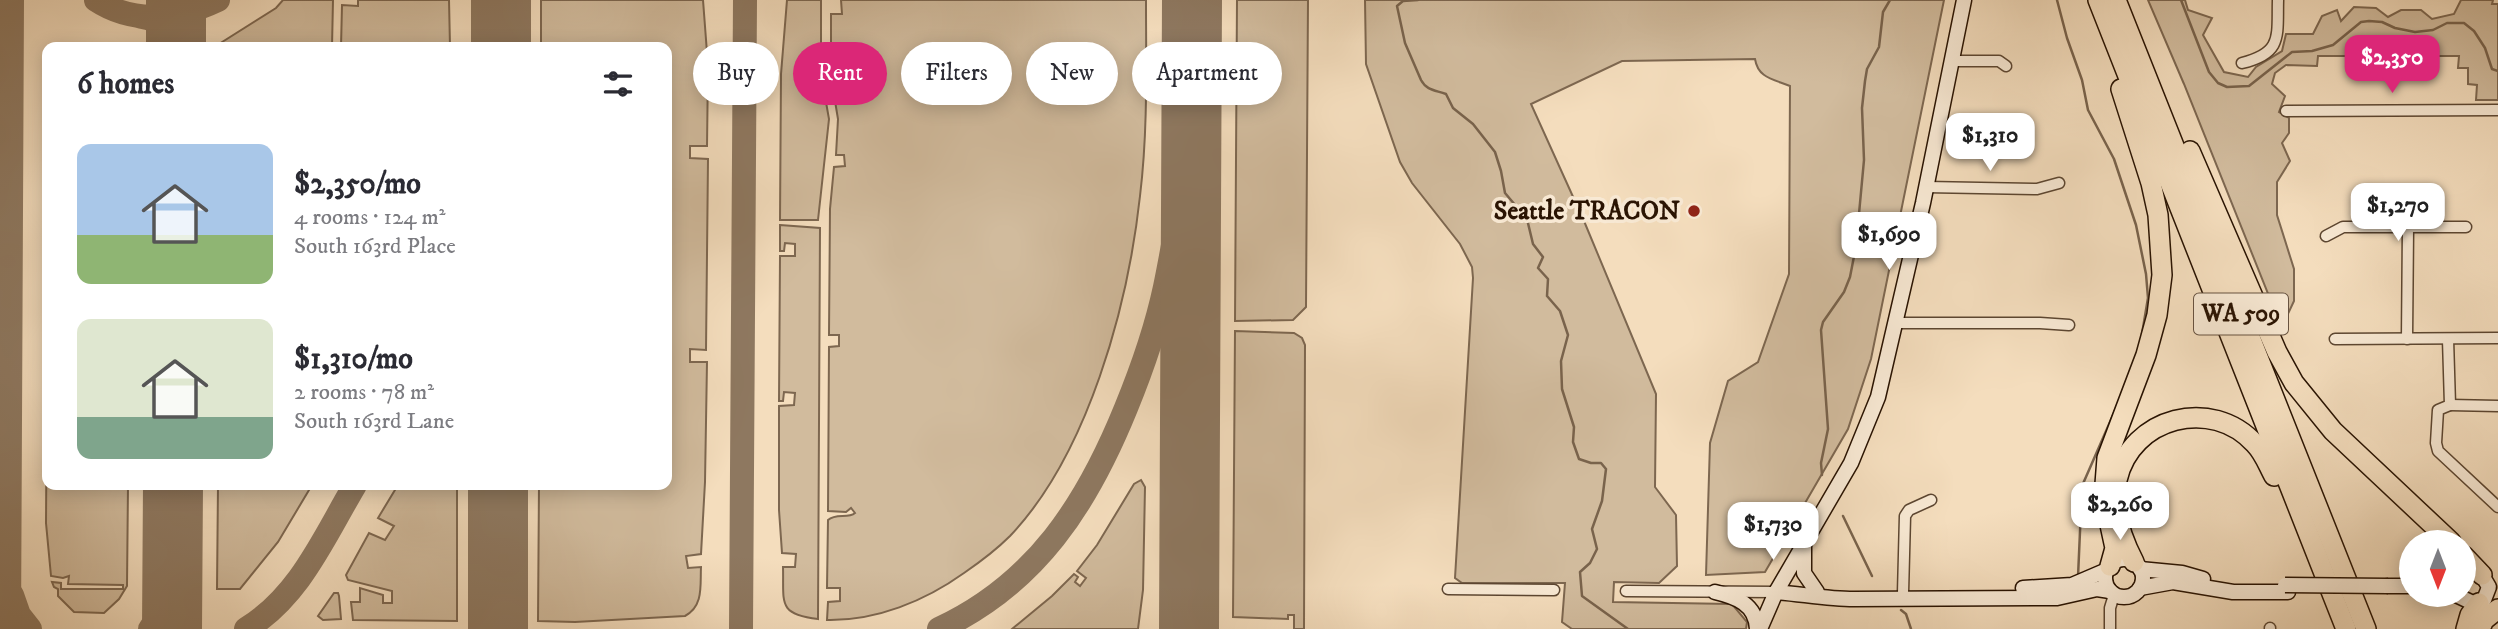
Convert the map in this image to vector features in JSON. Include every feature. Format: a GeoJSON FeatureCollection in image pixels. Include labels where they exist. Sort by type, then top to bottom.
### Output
{"type":"FeatureCollection","features":[{"type":"Feature","properties":{"kind":"highway","name":"WA 509"},"geometry":{"type":"LineString","coordinates":[[2098,0],[2346,629]]}},
{"type":"Feature","properties":{"kind":"highway"},"geometry":{"type":"LineString","coordinates":[[2098,0],[2100,24],[2151,183],[2158,215],[2162,266],[2157,315],[2146,355],[2107,458],[2104,497],[2115,548],[2108,568]]}},
{"type":"Feature","properties":{"kind":"highway","name":"WA 509"},"geometry":{"type":"LineString","coordinates":[[2116,0],[2366,629]]}},
{"type":"Feature","properties":{"kind":"highway"},"geometry":{"type":"LineString","coordinates":[[2126,0],[2238,265],[2294,383],[2333,431],[2438,530]]}},
{"type":"Feature","properties":{"kind":"highway"},"geometry":{"type":"LineString","coordinates":[[2137,566],[2125,545],[2117,515],[2116,493],[2120,471],[2129,452],[2150,430],[2171,420],[2192,416],[2224,422],[2242,432],[2258,446],[2293,516],[2316,553]]}},
{"type":"Feature","properties":{"kind":"highway"},"geometry":{"type":"LineString","coordinates":[[2466,629],[2470,615],[2488,602]]}},
{"type":"Feature","properties":{"kind":"highway"},"geometry":{"type":"LineString","coordinates":[[2480,629],[2484,620],[2498,609]]}},
{"type":"Feature","properties":{"kind":"main road"},"geometry":{"type":"LineString","coordinates":[[1758,629],[1776,592],[1852,463],[1878,397],[1926,187],[1964,0]]}},
{"type":"Feature","properties":{"kind":"main road"},"geometry":{"type":"LineString","coordinates":[[1805,542],[1802,564],[1804,573],[1817,592]]}},
{"type":"Feature","properties":{"kind":"main road"},"geometry":{"type":"LineString","coordinates":[[1801,594],[1937,592],[1963,587],[2059,587],[2081,583],[2121,560],[2137,566],[2227,584],[2286,589]]}},
{"type":"Feature","properties":{"kind":"main road"},"geometry":{"type":"LineString","coordinates":[[2137,566],[2143,579],[2140,588]]}},
{"type":"Feature","properties":{"kind":"main road"},"geometry":{"type":"LineString","coordinates":[[2108,568],[2105,582],[2112,593]]}},
{"type":"Feature","properties":{"kind":"main road"},"geometry":{"type":"LineString","coordinates":[[2481,578],[2487,581],[2489,591],[2484,600],[2488,602]]}},
{"type":"Feature","properties":{"kind":"main road"},"geometry":{"type":"LineString","coordinates":[[1776,592],[1826,599],[1941,599],[2057,598],[2097,589],[2126,597],[2140,588],[2174,582],[2233,592],[2399,588]]}},
{"type":"Feature","properties":{"kind":"main road"},"geometry":{"type":"LineString","coordinates":[[2389,589],[2399,590]]}},
{"type":"Feature","properties":{"kind":"main road"},"geometry":{"type":"LineString","coordinates":[[1715,592],[1735,597],[1746,604],[1756,618],[1758,629]]}},
{"type":"Feature","properties":{"kind":"street"},"geometry":{"type":"LineString","coordinates":[[2242,63],[2257,59],[2275,46],[2277,0]]}},
{"type":"Feature","properties":{"kind":"street"},"geometry":{"type":"LineString","coordinates":[[1952,61],[1999,61],[2006,66]]}},
{"type":"Feature","properties":{"kind":"street"},"geometry":{"type":"LineString","coordinates":[[2286,111],[2498,110]]}},
{"type":"Feature","properties":{"kind":"street"},"geometry":{"type":"LineString","coordinates":[[1926,187],[2037,189],[2059,183]]}},
{"type":"Feature","properties":{"kind":"street"},"geometry":{"type":"LineString","coordinates":[[2326,236],[2343,227],[2466,227]]}},
{"type":"Feature","properties":{"kind":"street"},"geometry":{"type":"LineString","coordinates":[[2407,339],[2408,228]]}},
{"type":"Feature","properties":{"kind":"street"},"geometry":{"type":"LineString","coordinates":[[1896,323],[2069,325]]}},
{"type":"Feature","properties":{"kind":"street"},"geometry":{"type":"LineString","coordinates":[[2335,339],[2498,338]]}},
{"type":"Feature","properties":{"kind":"street"},"geometry":{"type":"LineString","coordinates":[[2448,339],[2449,405]]}},
{"type":"Feature","properties":{"kind":"street"},"geometry":{"type":"LineString","coordinates":[[2498,406],[2449,405],[2438,410],[2436,443],[2438,451],[2498,507]]}},
{"type":"Feature","properties":{"kind":"street"},"geometry":{"type":"LineString","coordinates":[[1903,593],[1905,516],[1909,510],[1931,500]]}},
{"type":"Feature","properties":{"kind":"street"},"geometry":{"type":"LineString","coordinates":[[1448,589],[1554,590]]}},
{"type":"Feature","properties":{"kind":"street"},"geometry":{"type":"LineString","coordinates":[[1626,591],[1776,592]]}},
{"type":"Feature","properties":{"kind":"street"},"geometry":{"type":"LineString","coordinates":[[2110,629],[2112,593]]}},
{"type":"Feature","properties":{"kind":"shaded area"},"geometry":{"type":"Polygon","coordinates":[[[283,0],[333,0],[332,42],[222,42],[276,8],[283,0]]]}},
{"type":"Feature","properties":{"kind":"shaded area"},"geometry":{"type":"Polygon","coordinates":[[[358,0],[449,0],[450,42],[341,42],[342,5],[358,6],[358,0]]]}},
{"type":"Feature","properties":{"kind":"shaded area"},"geometry":{"type":"Polygon","coordinates":[[[541,0],[703,0],[706,42],[693,42],[693,105],[708,105],[707,146],[690,146],[690,158],[708,159],[706,350],[690,349],[690,362],[707,362],[705,482],[701,554],[686,556],[688,568],[701,567],[700,594],[695,607],[685,616],[575,622],[538,621],[539,490],[672,490],[672,42],[541,42],[541,0]]]}},
{"type":"Feature","properties":{"kind":"shaded area"},"geometry":{"type":"Polygon","coordinates":[[[787,0],[821,0],[821,42],[793,42],[793,105],[827,105],[829,119],[818,220],[780,220],[781,74],[787,0]]]}},
{"type":"Feature","properties":{"kind":"shaded area"},"geometry":{"type":"Polygon","coordinates":[[[841,0],[1146,0],[1146,42],[1132,42],[1132,105],[1146,105],[1140,196],[1126,284],[1100,376],[1062,464],[1010,536],[949,583],[882,613],[827,620],[828,602],[840,601],[840,588],[827,588],[828,520],[855,513],[851,508],[846,512],[828,511],[829,347],[839,346],[839,335],[829,335],[830,209],[834,167],[845,166],[844,155],[836,155],[838,119],[836,105],[887,105],[887,42],[831,42],[831,14],[842,14],[841,0]]]}},
{"type":"Feature","properties":{"kind":"shaded area"},"geometry":{"type":"Polygon","coordinates":[[[1237,0],[1308,0],[1306,307],[1293,320],[1235,321],[1236,105],[1282,105],[1282,42],[1237,42],[1237,0]]]}},
{"type":"Feature","properties":{"kind":"shaded area"},"geometry":{"type":"Polygon","coordinates":[[[1365,0],[1944,0],[1871,359],[1848,429],[1765,572],[1706,575],[1710,443],[1728,381],[1758,362],[1789,274],[1790,86],[1763,74],[1755,59],[1622,61],[1531,104],[1584,221],[1656,394],[1655,487],[1676,515],[1677,566],[1659,583],[1614,582],[1613,602],[1732,604],[1747,622],[1746,629],[1572,629],[1562,622],[1565,583],[1462,583],[1455,578],[1472,267],[1460,244],[1412,183],[1400,162],[1366,64],[1365,0]]]}},
{"type":"Feature","properties":{"kind":"shaded area"},"geometry":{"type":"Polygon","coordinates":[[[2148,0],[2185,0],[2188,10],[2212,18],[2203,35],[2224,72],[2248,77],[2256,67],[2282,51],[2286,34],[2313,34],[2322,16],[2337,10],[2341,21],[2354,7],[2376,8],[2388,17],[2401,10],[2421,10],[2432,19],[2454,14],[2461,0],[2493,0],[2492,4],[2498,4],[2498,100],[2476,100],[2477,85],[2468,84],[2468,68],[2458,68],[2459,56],[2318,56],[2317,66],[2286,65],[2275,73],[2272,84],[2285,96],[2279,112],[2289,118],[2289,133],[2282,143],[2290,161],[2277,182],[2277,215],[2294,269],[2294,301],[2286,318],[2275,311],[2148,0]]]}},
{"type":"Feature","properties":{"kind":"shaded area"},"geometry":{"type":"Polygon","coordinates":[[[780,225],[820,228],[818,619],[795,614],[789,610],[784,598],[783,567],[795,567],[796,554],[782,553],[779,510],[779,406],[794,405],[795,393],[784,392],[783,401],[779,401],[780,256],[795,256],[795,244],[785,243],[784,251],[780,251],[780,225]]]}},
{"type":"Feature","properties":{"kind":"shaded area"},"geometry":{"type":"Polygon","coordinates":[[[1235,331],[1294,333],[1302,338],[1305,345],[1304,629],[1294,629],[1294,615],[1288,615],[1288,619],[1233,617],[1235,331]]]}},
{"type":"Feature","properties":{"kind":"shaded area"},"geometry":{"type":"Polygon","coordinates":[[[1141,480],[1145,487],[1143,590],[1138,629],[1012,629],[1074,574],[1078,577],[1075,582],[1080,586],[1086,578],[1077,571],[1097,545],[1134,484],[1141,480]]]}},
{"type":"Feature","properties":{"kind":"shaded area"},"geometry":{"type":"Polygon","coordinates":[[[46,490],[128,490],[127,586],[119,599],[104,613],[74,612],[58,596],[58,589],[52,582],[61,583],[61,589],[123,589],[123,585],[68,584],[69,576],[51,576],[46,490]]]}},
{"type":"Feature","properties":{"kind":"shaded area"},"geometry":{"type":"Polygon","coordinates":[[[218,490],[309,490],[278,542],[240,589],[217,589],[218,490]]]}},
{"type":"Feature","properties":{"kind":"shaded area"},"geometry":{"type":"Polygon","coordinates":[[[395,490],[457,490],[457,621],[353,620],[351,602],[360,602],[360,588],[383,595],[383,603],[392,603],[392,591],[348,580],[346,575],[369,533],[385,540],[394,526],[378,518],[395,490]]]}},
{"type":"Feature","properties":{"kind":"shaded area"},"geometry":{"type":"Polygon","coordinates":[[[334,593],[339,596],[341,619],[323,620],[318,616],[334,593]]]}},
{"type":"Feature","properties":{"kind":"waterway"},"geometry":{"type":"LineString","coordinates":[[1418,0],[1403,1],[1397,6],[1405,43],[1421,80],[1429,88],[1446,94],[1453,108],[1473,124],[1495,152],[1505,193],[1527,219],[1533,244],[1543,257],[1538,268],[1548,279],[1547,296],[1560,311],[1568,335],[1561,361],[1562,389],[1574,427],[1573,442],[1579,459],[1601,463],[1606,469],[1602,501],[1592,529],[1597,549],[1590,563],[1580,572],[1582,596],[1628,629]]}},
{"type":"Feature","properties":{"kind":"waterway"},"geometry":{"type":"LineString","coordinates":[[1822,475],[1821,463],[1828,429],[1821,330],[1850,277],[1856,246],[1864,160],[1862,108],[1865,81],[1867,69],[1879,47],[1883,12],[1890,0]]}},
{"type":"Feature","properties":{"kind":"waterway"},"geometry":{"type":"LineString","coordinates":[[2057,0],[2082,80],[2088,110],[2114,159],[2136,225],[2148,298],[2142,334]]}},
{"type":"Feature","properties":{"kind":"waterway"},"geometry":{"type":"LineString","coordinates":[[2181,0],[2209,72],[2218,83],[2227,87],[2249,86],[2292,52],[2312,51],[2333,45],[2361,22],[2369,21],[2415,32],[2433,30],[2447,23],[2464,23],[2474,31],[2485,48],[2492,69],[2498,71]]}},
{"type":"Feature","properties":{"kind":"waterway"},"geometry":{"type":"LineString","coordinates":[[2078,577],[2082,486],[2117,406]]}},
{"type":"Feature","properties":{"kind":"waterway"},"geometry":{"type":"LineString","coordinates":[[1843,516],[1872,576]]}},
{"type":"Feature","properties":{"kind":"waterway"},"geometry":{"type":"LineString","coordinates":[[1901,610],[1906,614],[1911,629]]}},
{"type":"Feature","properties":{"kind":"taxiway"},"geometry":{"type":"LineString","coordinates":[[9,629],[12,0]]}},
{"type":"Feature","properties":{"kind":"taxiway"},"geometry":{"type":"LineString","coordinates":[[96,0],[125,13],[141,16],[187,12],[218,0]]}},
{"type":"Feature","properties":{"kind":"taxiway"},"geometry":{"type":"LineString","coordinates":[[741,629],[745,0]]}},
{"type":"Feature","properties":{"kind":"taxiway"},"geometry":{"type":"LineString","coordinates":[[142,17],[164,26],[172,42]]}},
{"type":"Feature","properties":{"kind":"taxiway"},"geometry":{"type":"LineString","coordinates":[[939,629],[973,611],[1031,565],[1054,538],[1094,477],[1126,408],[1153,333],[1165,287],[1192,141]]}},
{"type":"Feature","properties":{"kind":"taxiway"},"geometry":{"type":"LineString","coordinates":[[246,629],[265,615],[296,583],[352,490]]}},
{"type":"Feature","properties":{"kind":"taxiway"},"geometry":{"type":"LineString","coordinates":[[150,629],[160,615],[170,582],[173,494]]}},
{"type":"Feature","properties":{"kind":"taxiway"},"geometry":{"type":"LineString","coordinates":[[1178,629],[1189,560]]}},
{"type":"Feature","properties":{"kind":"taxiway"},"geometry":{"type":"LineString","coordinates":[[12,595],[19,615],[30,629]]}},
{"type":"Feature","properties":{"kind":"runway"},"geometry":{"type":"LineString","coordinates":[[176,0],[176,42]]}},
{"type":"Feature","properties":{"kind":"runway"},"geometry":{"type":"LineString","coordinates":[[501,0],[501,42]]}},
{"type":"Feature","properties":{"kind":"runway"},"geometry":{"type":"LineString","coordinates":[[1189,629],[1192,0]]}},
{"type":"Feature","properties":{"kind":"runway"},"geometry":{"type":"LineString","coordinates":[[172,629],[173,490]]}},
{"type":"Feature","properties":{"kind":"runway"},"geometry":{"type":"LineString","coordinates":[[498,490],[498,629]]}},
{"type":"Feature","properties":{"kind":"place","name":"Seattle TRACON"},"geometry":{"type":"Point","coordinates":[1694,211]}}]}
